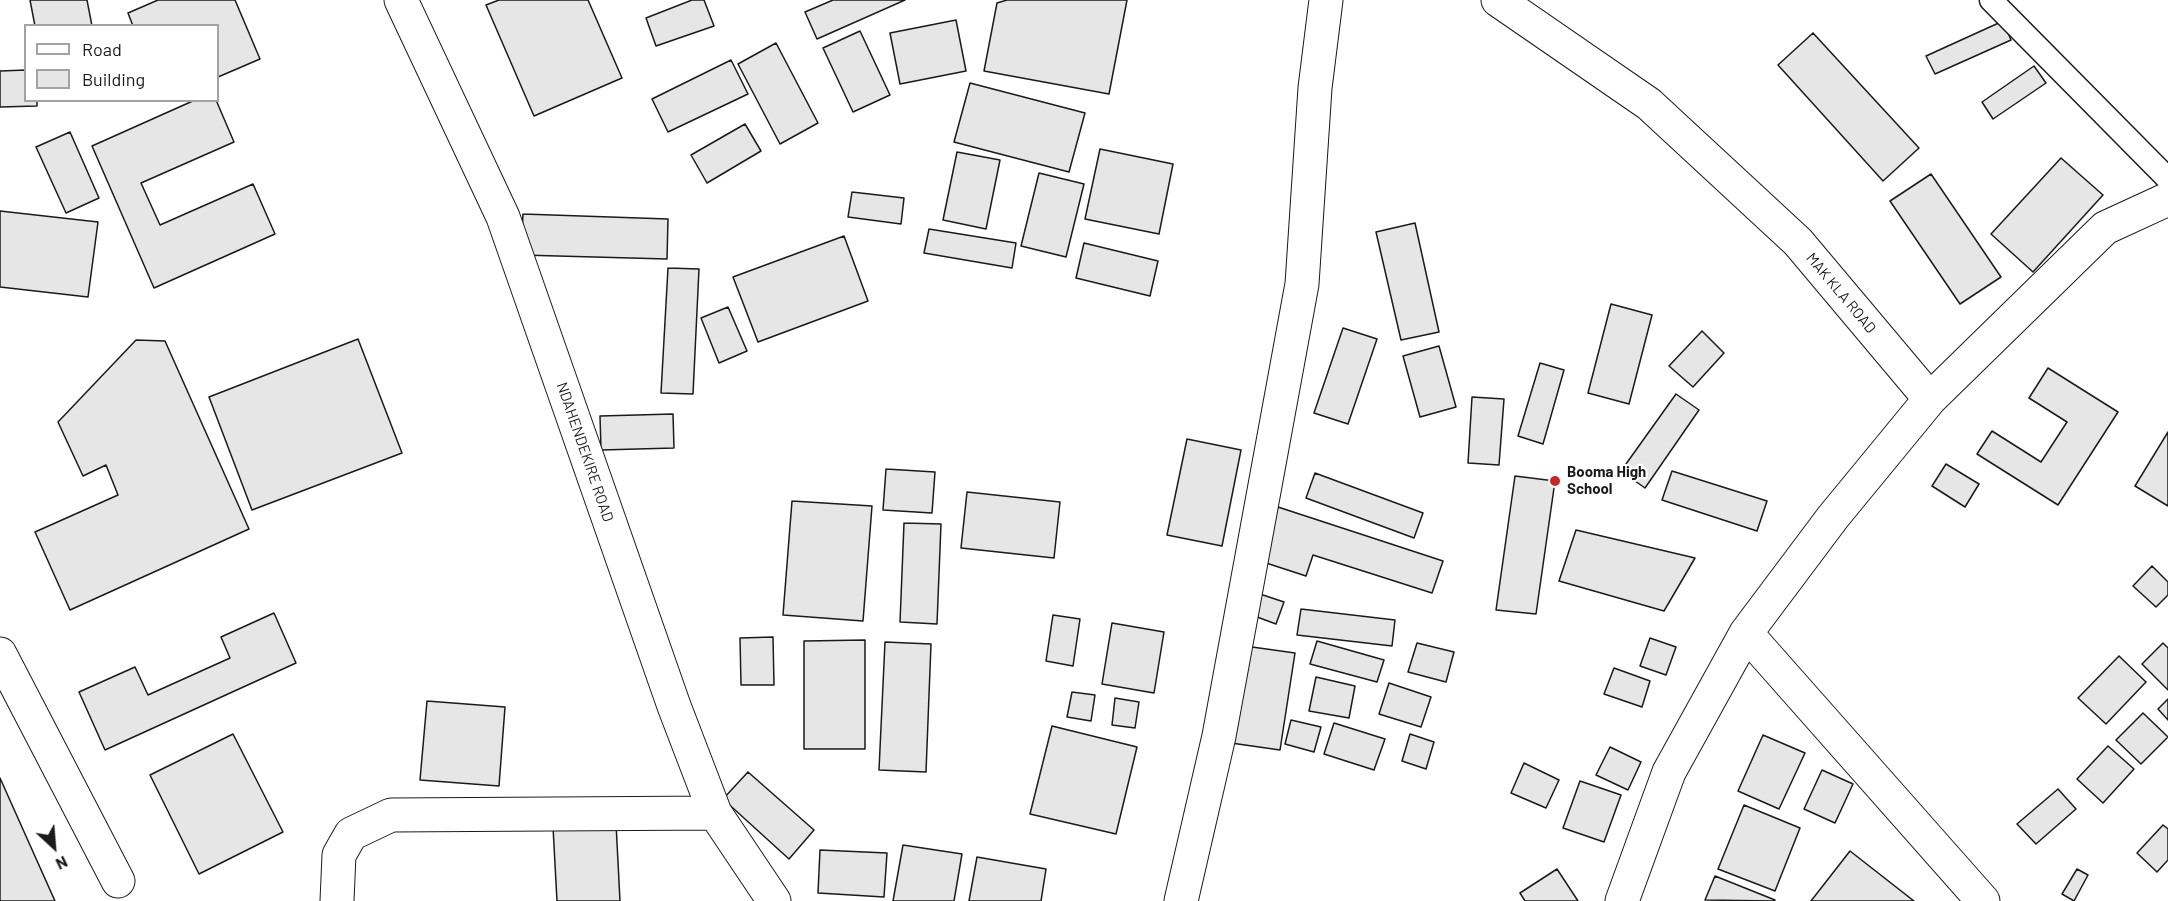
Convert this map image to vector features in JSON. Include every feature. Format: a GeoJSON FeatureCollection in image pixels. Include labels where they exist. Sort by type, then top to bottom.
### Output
{"type":"FeatureCollection","features":[{"type":"Feature","properties":{"kind":"street","name":"NDAHENDEKIRE ROAD"},"geometry":{"type":"LineString","coordinates":[[401,0],[503,218],[674,706],[715,813],[774,901]]}},
{"type":"Feature","properties":{"kind":"street"},"geometry":{"type":"LineString","coordinates":[[1180,901],[1219,736],[1302,284],[1315,88],[1326,0]]}},
{"type":"Feature","properties":{"kind":"street","name":"MAK KLA ROAD"},"geometry":{"type":"LineString","coordinates":[[1498,0],[1649,104],[1798,242],[1930,399]]}},
{"type":"Feature","properties":{"kind":"street"},"geometry":{"type":"LineString","coordinates":[[1622,901],[1669,772],[1746,633],[1833,517],[1930,399],[2105,228],[2168,199]]}},
{"type":"Feature","properties":{"kind":"street"},"geometry":{"type":"LineString","coordinates":[[1746,633],[1983,901]]}},
{"type":"Feature","properties":{"kind":"street"},"geometry":{"type":"LineString","coordinates":[[0,654],[118,881]]}},
{"type":"Feature","properties":{"kind":"street"},"geometry":{"type":"LineString","coordinates":[[337,901],[339,855],[351,834],[391,815],[715,813]]}},
{"type":"Feature","properties":{"kind":"lane"},"geometry":{"type":"LineString","coordinates":[[1991,0],[2168,179]]}},
{"type":"Feature","properties":{"kind":"building"},"geometry":{"type":"Polygon","coordinates":[[[30,0],[87,0],[92,24],[35,24],[30,0]]]}},
{"type":"Feature","properties":{"kind":"building"},"geometry":{"type":"Polygon","coordinates":[[[158,0],[235,0],[260,59],[219,77],[219,24],[132,24],[128,13],[158,0]]]}},
{"type":"Feature","properties":{"kind":"building"},"geometry":{"type":"Polygon","coordinates":[[[499,0],[588,0],[622,78],[534,116],[486,5],[499,0]]]}},
{"type":"Feature","properties":{"kind":"building"},"geometry":{"type":"Polygon","coordinates":[[[692,0],[704,0],[714,26],[656,46],[646,18],[692,0]]]}},
{"type":"Feature","properties":{"kind":"building"},"geometry":{"type":"Polygon","coordinates":[[[833,0],[905,0],[817,39],[805,12],[833,0]]]}},
{"type":"Feature","properties":{"kind":"building"},"geometry":{"type":"Polygon","coordinates":[[[1007,0],[1127,0],[1109,94],[984,71],[997,3],[1007,0]]]}},
{"type":"Feature","properties":{"kind":"building"},"geometry":{"type":"Polygon","coordinates":[[[956,20],[966,71],[900,84],[890,33],[956,20]]]}},
{"type":"Feature","properties":{"kind":"building"},"geometry":{"type":"Polygon","coordinates":[[[2003,21],[2011,40],[1935,74],[1926,56],[2003,21]]]}},
{"type":"Feature","properties":{"kind":"building"},"geometry":{"type":"Polygon","coordinates":[[[860,31],[890,95],[853,112],[823,48],[860,31]]]}},
{"type":"Feature","properties":{"kind":"building"},"geometry":{"type":"Polygon","coordinates":[[[1813,33],[1919,148],[1883,181],[1778,65],[1813,33]]]}},
{"type":"Feature","properties":{"kind":"building"},"geometry":{"type":"Polygon","coordinates":[[[776,43],[818,123],[780,144],[738,64],[776,43]]]}},
{"type":"Feature","properties":{"kind":"building"},"geometry":{"type":"Polygon","coordinates":[[[731,60],[748,94],[668,132],[652,99],[731,60]]]}},
{"type":"Feature","properties":{"kind":"building"},"geometry":{"type":"Polygon","coordinates":[[[2034,66],[2046,83],[1993,119],[1982,102],[2034,66]]]}},
{"type":"Feature","properties":{"kind":"building"},"geometry":{"type":"Polygon","coordinates":[[[24,70],[24,102],[37,102],[37,106],[0,107],[0,71],[24,70]]]}},
{"type":"Feature","properties":{"kind":"building"},"geometry":{"type":"Polygon","coordinates":[[[970,83],[1085,113],[1069,172],[954,142],[970,83]]]}},
{"type":"Feature","properties":{"kind":"building"},"geometry":{"type":"Polygon","coordinates":[[[191,102],[217,102],[234,142],[141,183],[160,225],[253,184],[275,234],[154,288],[92,146],[191,102]]]}},
{"type":"Feature","properties":{"kind":"building"},"geometry":{"type":"Polygon","coordinates":[[[745,124],[761,151],[707,183],[691,155],[745,124]]]}},
{"type":"Feature","properties":{"kind":"building"},"geometry":{"type":"Polygon","coordinates":[[[70,132],[99,198],[66,213],[36,147],[70,132]]]}},
{"type":"Feature","properties":{"kind":"building"},"geometry":{"type":"Polygon","coordinates":[[[1100,149],[1173,164],[1159,234],[1085,219],[1100,149]]]}},
{"type":"Feature","properties":{"kind":"building"},"geometry":{"type":"Polygon","coordinates":[[[957,152],[1000,160],[986,229],[943,220],[957,152]]]}},
{"type":"Feature","properties":{"kind":"building"},"geometry":{"type":"Polygon","coordinates":[[[2061,158],[2103,195],[2033,272],[1991,234],[2061,158]]]}},
{"type":"Feature","properties":{"kind":"building"},"geometry":{"type":"Polygon","coordinates":[[[1039,173],[1084,184],[1066,257],[1021,246],[1039,173]]]}},
{"type":"Feature","properties":{"kind":"building"},"geometry":{"type":"Polygon","coordinates":[[[1931,174],[2001,277],[1960,304],[1890,201],[1931,174]]]}},
{"type":"Feature","properties":{"kind":"building"},"geometry":{"type":"Polygon","coordinates":[[[852,192],[904,198],[901,224],[848,217],[852,192]]]}},
{"type":"Feature","properties":{"kind":"building"},"geometry":{"type":"Polygon","coordinates":[[[0,211],[98,222],[88,297],[0,287],[0,211]]]}},
{"type":"Feature","properties":{"kind":"building"},"geometry":{"type":"Polygon","coordinates":[[[523,214],[668,219],[667,259],[521,255],[523,214]]]}},
{"type":"Feature","properties":{"kind":"building"},"geometry":{"type":"Polygon","coordinates":[[[1415,223],[1439,332],[1401,340],[1376,232],[1415,223]]]}},
{"type":"Feature","properties":{"kind":"building"},"geometry":{"type":"Polygon","coordinates":[[[929,229],[1016,243],[1012,268],[924,253],[929,229]]]}},
{"type":"Feature","properties":{"kind":"building"},"geometry":{"type":"Polygon","coordinates":[[[844,236],[868,301],[758,342],[733,277],[844,236]]]}},
{"type":"Feature","properties":{"kind":"building"},"geometry":{"type":"Polygon","coordinates":[[[1084,243],[1158,261],[1150,296],[1076,278],[1084,243]]]}},
{"type":"Feature","properties":{"kind":"building"},"geometry":{"type":"Polygon","coordinates":[[[668,268],[699,269],[693,394],[661,393],[668,268]]]}},
{"type":"Feature","properties":{"kind":"building"},"geometry":{"type":"Polygon","coordinates":[[[1611,304],[1652,315],[1629,404],[1588,393],[1611,304]]]}},
{"type":"Feature","properties":{"kind":"building"},"geometry":{"type":"Polygon","coordinates":[[[728,307],[747,351],[719,363],[701,318],[728,307]]]}},
{"type":"Feature","properties":{"kind":"building"},"geometry":{"type":"Polygon","coordinates":[[[1343,328],[1377,339],[1348,424],[1314,413],[1343,328]]]}},
{"type":"Feature","properties":{"kind":"building"},"geometry":{"type":"Polygon","coordinates":[[[1702,331],[1724,353],[1693,387],[1669,366],[1702,331]]]}},
{"type":"Feature","properties":{"kind":"building"},"geometry":{"type":"Polygon","coordinates":[[[358,339],[402,453],[252,510],[209,397],[358,339]]]}},
{"type":"Feature","properties":{"kind":"building"},"geometry":{"type":"Polygon","coordinates":[[[136,340],[165,341],[249,529],[70,610],[35,532],[118,495],[106,465],[83,476],[58,422],[136,340]]]}},
{"type":"Feature","properties":{"kind":"building"},"geometry":{"type":"Polygon","coordinates":[[[1439,346],[1456,407],[1420,417],[1403,356],[1439,346]]]}},
{"type":"Feature","properties":{"kind":"building"},"geometry":{"type":"Polygon","coordinates":[[[1540,363],[1564,370],[1543,444],[1518,436],[1540,363]]]}},
{"type":"Feature","properties":{"kind":"building"},"geometry":{"type":"Polygon","coordinates":[[[2048,368],[2118,412],[2058,505],[1977,454],[1992,431],[2041,462],[2067,422],[2029,398],[2048,368]]]}},
{"type":"Feature","properties":{"kind":"building"},"geometry":{"type":"Polygon","coordinates":[[[1676,394],[1699,410],[1645,488],[1621,471],[1676,394]]]}},
{"type":"Feature","properties":{"kind":"building"},"geometry":{"type":"Polygon","coordinates":[[[1472,397],[1504,399],[1499,465],[1468,463],[1472,397]]]}},
{"type":"Feature","properties":{"kind":"building"},"geometry":{"type":"Polygon","coordinates":[[[673,414],[674,448],[601,450],[600,416],[673,414]]]}},
{"type":"Feature","properties":{"kind":"building"},"geometry":{"type":"Polygon","coordinates":[[[2168,432],[2168,506],[2135,486],[2168,432]]]}},
{"type":"Feature","properties":{"kind":"building"},"geometry":{"type":"Polygon","coordinates":[[[1187,439],[1241,450],[1222,546],[1167,535],[1187,439]]]}},
{"type":"Feature","properties":{"kind":"building"},"geometry":{"type":"Polygon","coordinates":[[[1946,464],[1979,484],[1965,507],[1932,486],[1946,464]]]}},
{"type":"Feature","properties":{"kind":"building"},"geometry":{"type":"Polygon","coordinates":[[[886,469],[935,472],[932,513],[883,510],[886,469]]]}},
{"type":"Feature","properties":{"kind":"building"},"geometry":{"type":"Polygon","coordinates":[[[1672,471],[1767,501],[1757,531],[1662,500],[1672,471]]]}},
{"type":"Feature","properties":{"kind":"building"},"geometry":{"type":"Polygon","coordinates":[[[1315,473],[1423,513],[1414,538],[1306,498],[1315,473]]]}},
{"type":"Feature","properties":{"kind":"building"},"geometry":{"type":"Polygon","coordinates":[[[1515,476],[1555,481],[1536,614],[1496,610],[1515,476]]]}},
{"type":"Feature","properties":{"kind":"building"},"geometry":{"type":"Polygon","coordinates":[[[967,492],[1060,502],[1054,558],[961,548],[967,492]]]}},
{"type":"Feature","properties":{"kind":"building"},"geometry":{"type":"Polygon","coordinates":[[[792,501],[872,506],[863,621],[783,615],[792,501]]]}},
{"type":"Feature","properties":{"kind":"building"},"geometry":{"type":"Polygon","coordinates":[[[1278,507],[1443,561],[1432,593],[1313,555],[1306,576],[1260,561],[1278,507]]]}},
{"type":"Feature","properties":{"kind":"building"},"geometry":{"type":"Polygon","coordinates":[[[904,523],[941,524],[937,624],[900,622],[904,523]]]}},
{"type":"Feature","properties":{"kind":"building"},"geometry":{"type":"Polygon","coordinates":[[[1576,530],[1695,558],[1664,611],[1559,581],[1576,530]]]}},
{"type":"Feature","properties":{"kind":"building"},"geometry":{"type":"Polygon","coordinates":[[[2152,566],[2168,582],[2168,595],[2156,607],[2133,586],[2152,566]]]}},
{"type":"Feature","properties":{"kind":"building"},"geometry":{"type":"Polygon","coordinates":[[[1257,593],[1284,602],[1276,624],[1249,614],[1257,593]]]}},
{"type":"Feature","properties":{"kind":"building"},"geometry":{"type":"Polygon","coordinates":[[[1301,609],[1395,620],[1392,646],[1297,635],[1301,609]]]}},
{"type":"Feature","properties":{"kind":"building"},"geometry":{"type":"Polygon","coordinates":[[[274,613],[296,663],[105,750],[79,692],[135,667],[148,695],[230,658],[221,637],[274,613]]]}},
{"type":"Feature","properties":{"kind":"building"},"geometry":{"type":"Polygon","coordinates":[[[1053,615],[1080,619],[1073,666],[1046,661],[1053,615]]]}},
{"type":"Feature","properties":{"kind":"building"},"geometry":{"type":"Polygon","coordinates":[[[1112,623],[1164,632],[1154,693],[1102,684],[1112,623]]]}},
{"type":"Feature","properties":{"kind":"building"},"geometry":{"type":"Polygon","coordinates":[[[773,637],[774,685],[741,685],[740,638],[773,637]]]}},
{"type":"Feature","properties":{"kind":"building"},"geometry":{"type":"Polygon","coordinates":[[[1650,638],[1676,647],[1666,675],[1640,666],[1650,638]]]}},
{"type":"Feature","properties":{"kind":"building"},"geometry":{"type":"Polygon","coordinates":[[[865,640],[865,749],[804,749],[804,641],[865,640]]]}},
{"type":"Feature","properties":{"kind":"building"},"geometry":{"type":"Polygon","coordinates":[[[1317,641],[1384,660],[1377,682],[1310,664],[1317,641]]]}},
{"type":"Feature","properties":{"kind":"building"},"geometry":{"type":"Polygon","coordinates":[[[885,642],[931,644],[926,772],[879,770],[885,642]]]}},
{"type":"Feature","properties":{"kind":"building"},"geometry":{"type":"Polygon","coordinates":[[[1417,643],[1454,652],[1446,682],[1408,672],[1417,643]]]}},
{"type":"Feature","properties":{"kind":"building"},"geometry":{"type":"Polygon","coordinates":[[[2163,643],[2168,648],[2168,690],[2142,664],[2163,643]]]}},
{"type":"Feature","properties":{"kind":"building"},"geometry":{"type":"Polygon","coordinates":[[[1245,646],[1295,653],[1280,750],[1231,743],[1245,646]]]}},
{"type":"Feature","properties":{"kind":"building"},"geometry":{"type":"Polygon","coordinates":[[[2119,656],[2146,682],[2106,724],[2078,698],[2119,656]]]}},
{"type":"Feature","properties":{"kind":"building"},"geometry":{"type":"Polygon","coordinates":[[[1614,668],[1650,681],[1642,707],[1604,694],[1614,668]]]}},
{"type":"Feature","properties":{"kind":"building"},"geometry":{"type":"Polygon","coordinates":[[[1316,677],[1355,686],[1349,718],[1309,711],[1316,677]]]}},
{"type":"Feature","properties":{"kind":"building"},"geometry":{"type":"Polygon","coordinates":[[[1389,683],[1431,697],[1421,727],[1379,714],[1389,683]]]}},
{"type":"Feature","properties":{"kind":"building"},"geometry":{"type":"Polygon","coordinates":[[[1072,692],[1095,695],[1091,721],[1067,717],[1072,692]]]}},
{"type":"Feature","properties":{"kind":"building"},"geometry":{"type":"Polygon","coordinates":[[[1115,698],[1139,702],[1135,728],[1112,725],[1115,698]]]}},
{"type":"Feature","properties":{"kind":"building"},"geometry":{"type":"Polygon","coordinates":[[[2168,699],[2168,720],[2158,709],[2168,699]]]}},
{"type":"Feature","properties":{"kind":"building"},"geometry":{"type":"Polygon","coordinates":[[[427,701],[505,707],[499,786],[420,780],[427,701]]]}},
{"type":"Feature","properties":{"kind":"building"},"geometry":{"type":"Polygon","coordinates":[[[2143,713],[2168,737],[2141,764],[2116,740],[2143,713]]]}},
{"type":"Feature","properties":{"kind":"building"},"geometry":{"type":"Polygon","coordinates":[[[1291,720],[1321,727],[1314,752],[1285,744],[1291,720]]]}},
{"type":"Feature","properties":{"kind":"building"},"geometry":{"type":"Polygon","coordinates":[[[1334,723],[1385,739],[1374,770],[1324,754],[1334,723]]]}},
{"type":"Feature","properties":{"kind":"building"},"geometry":{"type":"Polygon","coordinates":[[[1052,726],[1137,747],[1116,834],[1030,814],[1052,726]]]}},
{"type":"Feature","properties":{"kind":"building"},"geometry":{"type":"Polygon","coordinates":[[[233,734],[283,832],[199,874],[150,775],[233,734]]]}},
{"type":"Feature","properties":{"kind":"building"},"geometry":{"type":"Polygon","coordinates":[[[1410,734],[1434,742],[1426,769],[1402,761],[1410,734]]]}},
{"type":"Feature","properties":{"kind":"building"},"geometry":{"type":"Polygon","coordinates":[[[1763,735],[1805,753],[1779,809],[1738,791],[1763,735]]]}},
{"type":"Feature","properties":{"kind":"building"},"geometry":{"type":"Polygon","coordinates":[[[2108,746],[2134,769],[2103,803],[2077,779],[2108,746]]]}},
{"type":"Feature","properties":{"kind":"building"},"geometry":{"type":"Polygon","coordinates":[[[1610,747],[1641,762],[1628,790],[1596,775],[1610,747]]]}},
{"type":"Feature","properties":{"kind":"building"},"geometry":{"type":"Polygon","coordinates":[[[1524,763],[1559,780],[1546,808],[1511,793],[1524,763]]]}},
{"type":"Feature","properties":{"kind":"building"},"geometry":{"type":"Polygon","coordinates":[[[1822,770],[1853,784],[1835,823],[1804,809],[1822,770]]]}},
{"type":"Feature","properties":{"kind":"building"},"geometry":{"type":"Polygon","coordinates":[[[748,772],[814,830],[789,859],[723,799],[748,772]]]}},
{"type":"Feature","properties":{"kind":"building"},"geometry":{"type":"Polygon","coordinates":[[[0,778],[55,901],[0,901],[0,778]]]}},
{"type":"Feature","properties":{"kind":"building"},"geometry":{"type":"Polygon","coordinates":[[[1580,781],[1621,795],[1604,842],[1563,828],[1580,781]]]}},
{"type":"Feature","properties":{"kind":"building"},"geometry":{"type":"Polygon","coordinates":[[[2058,789],[2076,809],[2036,844],[2017,824],[2058,789]]]}},
{"type":"Feature","properties":{"kind":"building"},"geometry":{"type":"Polygon","coordinates":[[[1744,805],[1800,828],[1775,891],[1718,869],[1744,805]]]}},
{"type":"Feature","properties":{"kind":"building"},"geometry":{"type":"Polygon","coordinates":[[[616,823],[620,901],[557,901],[553,827],[616,823]]]}},
{"type":"Feature","properties":{"kind":"building"},"geometry":{"type":"Polygon","coordinates":[[[2163,825],[2168,829],[2168,860],[2157,872],[2137,853],[2163,825]]]}},
{"type":"Feature","properties":{"kind":"building"},"geometry":{"type":"Polygon","coordinates":[[[903,845],[962,854],[954,901],[893,901],[903,845]]]}},
{"type":"Feature","properties":{"kind":"building"},"geometry":{"type":"Polygon","coordinates":[[[820,850],[887,853],[884,897],[818,893],[820,850]]]}},
{"type":"Feature","properties":{"kind":"building"},"geometry":{"type":"Polygon","coordinates":[[[1850,851],[1914,901],[1811,901],[1850,851]]]}},
{"type":"Feature","properties":{"kind":"building"},"geometry":{"type":"Polygon","coordinates":[[[977,857],[1046,869],[1041,901],[969,901],[977,857]]]}},
{"type":"Feature","properties":{"kind":"building"},"geometry":{"type":"Polygon","coordinates":[[[1557,869],[1578,901],[1525,901],[1520,893],[1557,869]]]}},
{"type":"Feature","properties":{"kind":"building"},"geometry":{"type":"Polygon","coordinates":[[[2077,869],[2088,875],[2074,901],[2062,894],[2077,869]]]}},
{"type":"Feature","properties":{"kind":"building"},"geometry":{"type":"Polygon","coordinates":[[[1715,876],[1775,900],[1705,900],[1715,876]]]}},
{"type":"Feature","properties":{"kind":"place","name":"Booma High School"},"geometry":{"type":"Point","coordinates":[1555,481]}}]}
